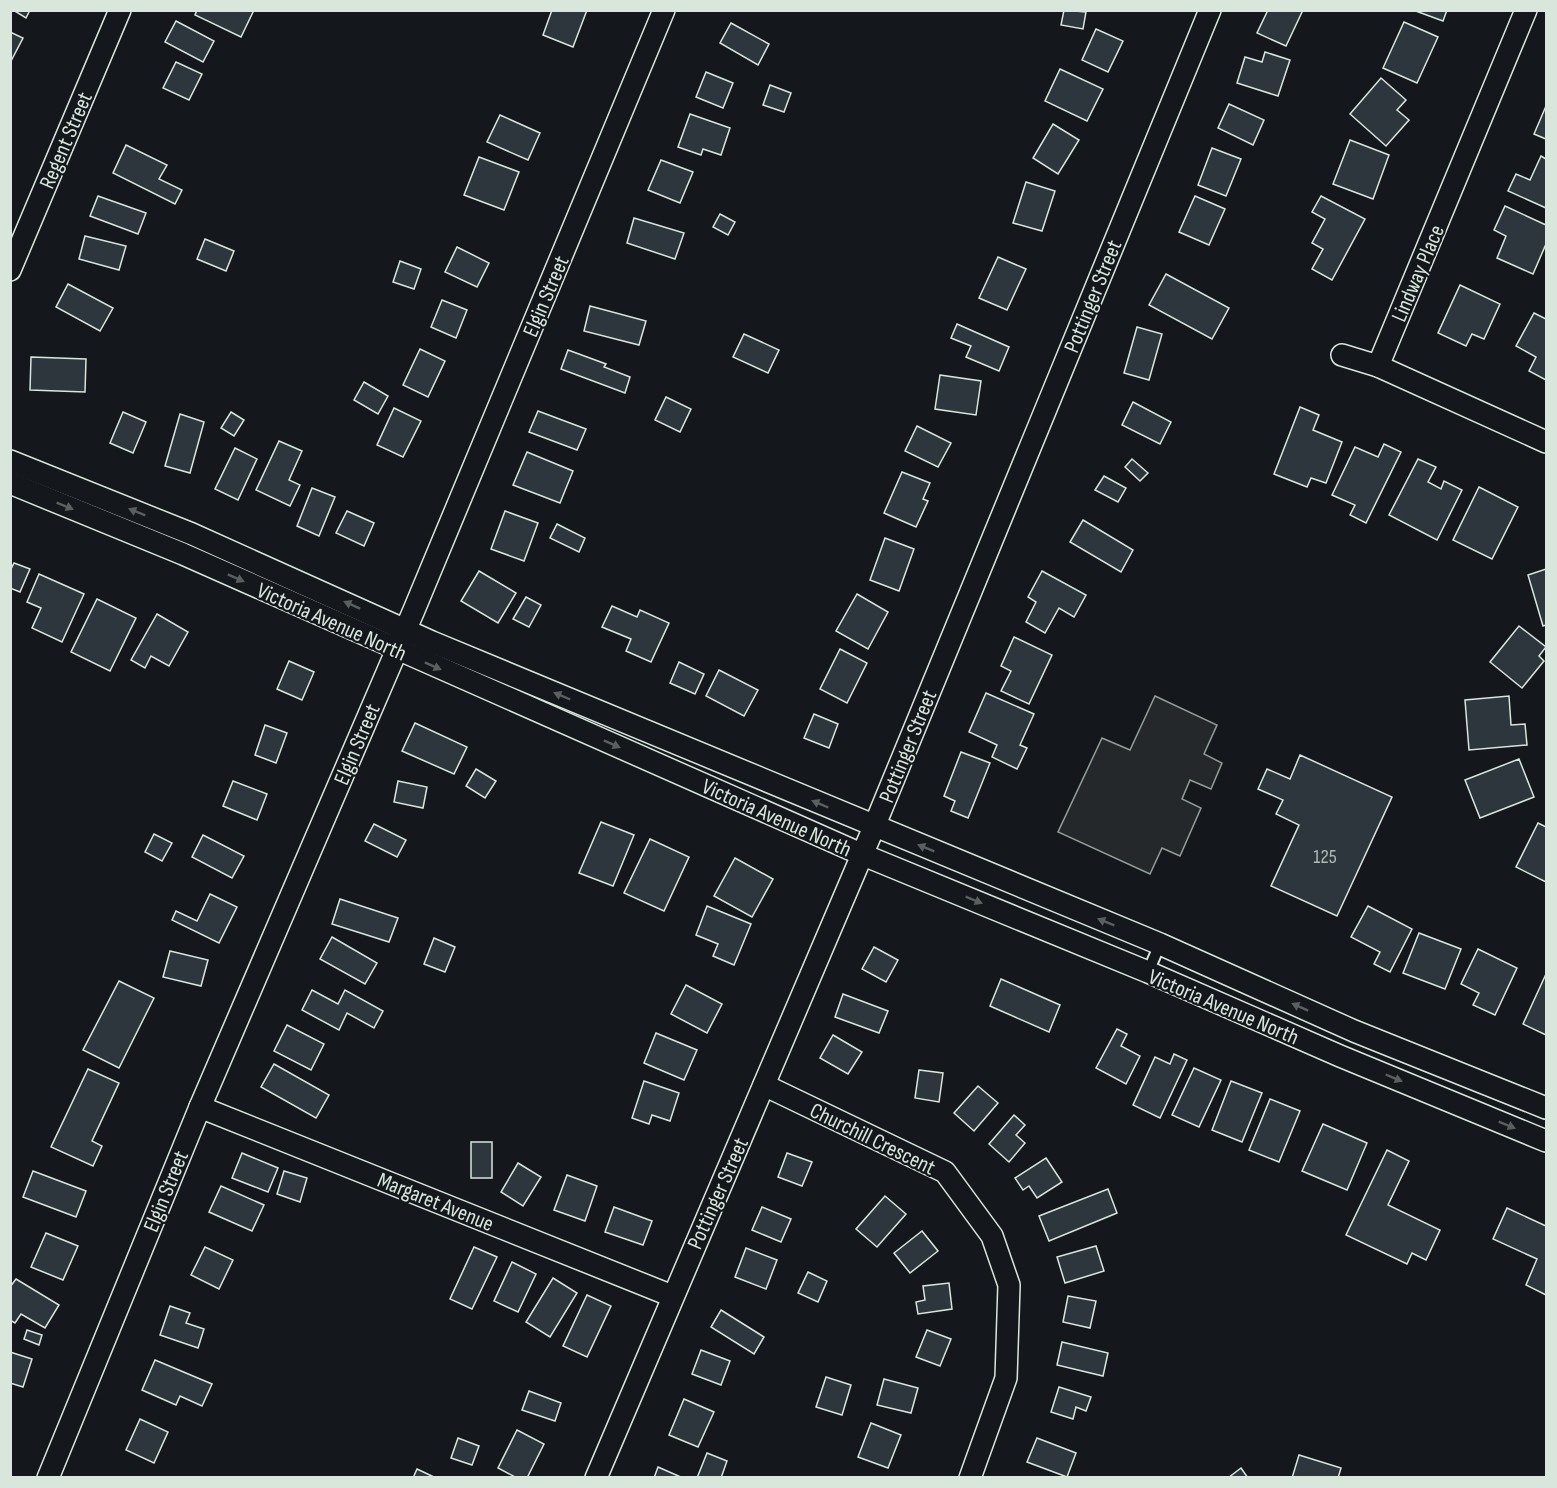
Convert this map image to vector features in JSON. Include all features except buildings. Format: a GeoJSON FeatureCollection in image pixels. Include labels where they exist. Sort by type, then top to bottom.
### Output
{"type":"FeatureCollection","features":[{"type":"Feature","properties":{"kind":"street","name":"Regent Street"},"geometry":{"type":"LineString","coordinates":[[10,270],[120,10]]}},
{"type":"Feature","properties":{"kind":"street","name":"Elgin Street"},"geometry":{"type":"LineString","coordinates":[[48,1478],[200,1107],[405,629],[664,10]]}},
{"type":"Feature","properties":{"kind":"street","name":"Pottinger Street"},"geometry":{"type":"LineString","coordinates":[[596,1478],[874,827],[1210,10]]}},
{"type":"Feature","properties":{"kind":"street","name":"Lindway Place"},"geometry":{"type":"LineString","coordinates":[[1378,366],[1526,10]]}},
{"type":"Feature","properties":{"kind":"street"},"geometry":{"type":"LineString","coordinates":[[1342,355],[1378,366],[1546,442]]}},
{"type":"Feature","properties":{"kind":"street","name":"Victoria Avenue North"},"geometry":{"type":"LineString","coordinates":[[10,461],[192,534],[405,629],[874,827],[1160,944],[1354,1031],[1546,1108]]}},
{"type":"Feature","properties":{"kind":"street","name":"Victoria Avenue North"},"geometry":{"type":"LineString","coordinates":[[10,483],[183,554],[861,854],[1148,972],[1468,1110],[1546,1141]]}},
{"type":"Feature","properties":{"kind":"street"},"geometry":{"type":"LineString","coordinates":[[183,554],[192,534]]}},
{"type":"Feature","properties":{"kind":"street"},"geometry":{"type":"LineString","coordinates":[[1468,1110],[1482,1081]]}},
{"type":"Feature","properties":{"kind":"street","name":"Churchill Crescent"},"geometry":{"type":"LineString","coordinates":[[764,1085],[945,1172],[992,1236],[1009,1285],[1006,1378],[970,1478]]}},
{"type":"Feature","properties":{"kind":"street","name":"Margaret Avenue"},"geometry":{"type":"LineString","coordinates":[[200,1107],[672,1296]]}},
{"type":"Feature","properties":{"kind":"lane"},"geometry":{"type":"LineString","coordinates":[[1148,972],[1160,944]]}},
{"type":"Feature","properties":{"kind":"shaded area"},"geometry":{"type":"Polygon","coordinates":[[[1155,696],[1217,725],[1204,754],[1222,763],[1211,789],[1190,780],[1182,799],[1201,808],[1180,856],[1162,848],[1150,874],[1058,832],[1102,738],[1130,750],[1155,696]]]}}]}
